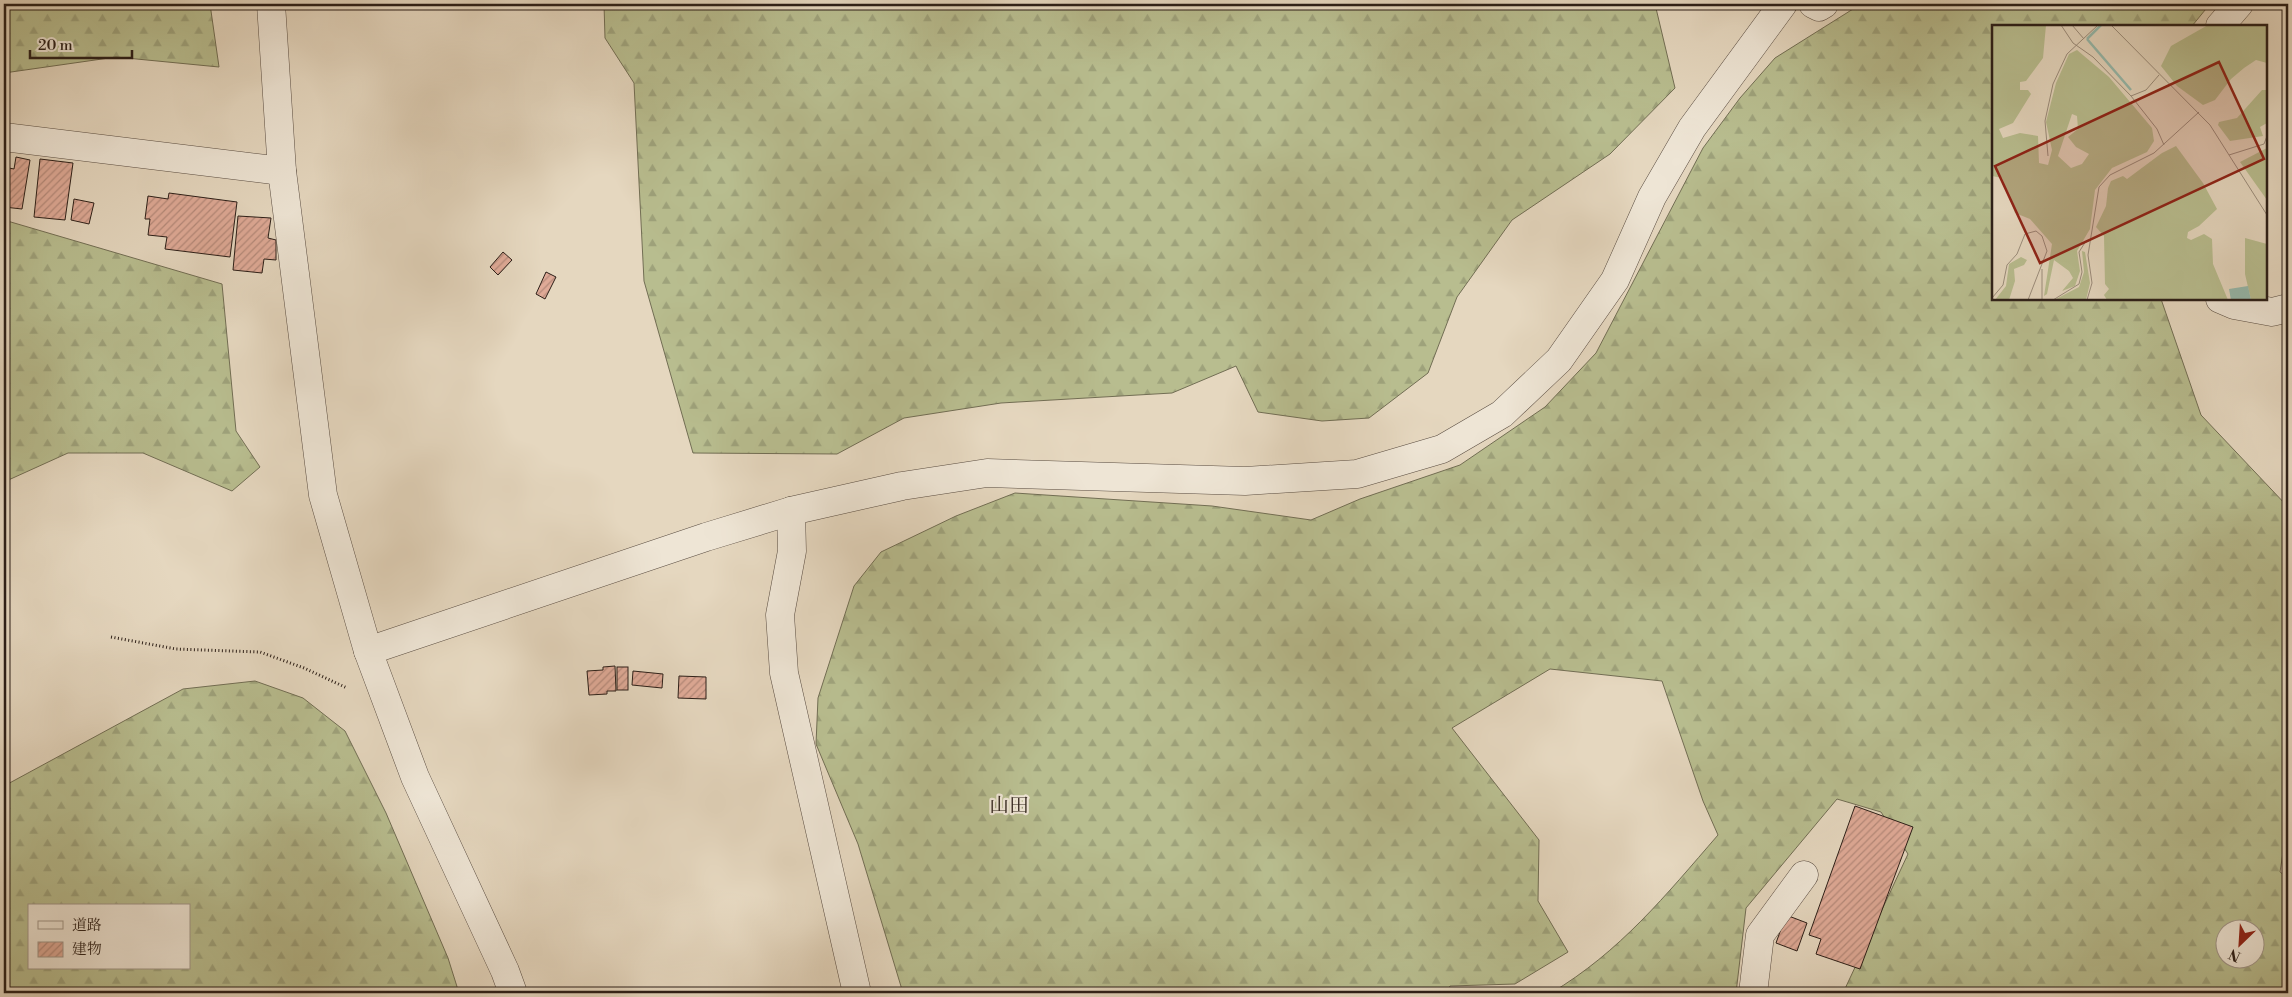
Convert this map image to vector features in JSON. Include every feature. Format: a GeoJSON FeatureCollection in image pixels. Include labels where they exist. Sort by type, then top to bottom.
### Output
{"type":"FeatureCollection","features":[{"type":"Feature","properties":{"kind":"street"},"geometry":{"type":"LineString","coordinates":[[271,4],[282,171],[323,495],[379,648],[386,699],[415,777],[505,971],[513,993]]}},
{"type":"Feature","properties":{"kind":"street"},"geometry":{"type":"LineString","coordinates":[[379,648],[706,537],[791,511],[902,486],[987,473],[1245,481],[1357,474],[1442,449],[1502,414],[1560,360],[1615,280],[1652,197],[1692,128],[1784,4]]}},
{"type":"Feature","properties":{"kind":"street"},"geometry":{"type":"LineString","coordinates":[[1813,4],[1819,7],[1824,4]]}},
{"type":"Feature","properties":{"kind":"street"},"geometry":{"type":"LineString","coordinates":[[2221,25],[2239,4]]}},
{"type":"Feature","properties":{"kind":"street"},"geometry":{"type":"LineString","coordinates":[[4,137],[282,171]]}},
{"type":"Feature","properties":{"kind":"street"},"geometry":{"type":"LineString","coordinates":[[2222,300],[2234,305],[2272,312],[2288,308]]}},
{"type":"Feature","properties":{"kind":"street"},"geometry":{"type":"LineString","coordinates":[[791,511],[792,551],[780,615],[784,673],[857,993]]}},
{"type":"Feature","properties":{"kind":"street"},"geometry":{"type":"LineString","coordinates":[[1753,993],[1760,935],[1804,875]]}},
{"type":"Feature","properties":{"kind":"path"},"geometry":{"type":"LineString","coordinates":[[111,637],[176,649],[260,652],[304,668],[363,696],[386,699]]}},
{"type":"Feature","properties":{"kind":"green space"},"geometry":{"type":"Polygon","coordinates":[[[4,4],[210,4],[219,67],[116,57],[4,73],[4,4]]]}},
{"type":"Feature","properties":{"kind":"green space"},"geometry":{"type":"Polygon","coordinates":[[[604,4],[1655,4],[1675,88],[1610,154],[1512,220],[1457,297],[1428,373],[1369,418],[1322,421],[1258,412],[1236,366],[1172,393],[1001,403],[904,418],[837,454],[693,453],[644,281],[634,83],[605,38],[604,4]]]}},
{"type":"Feature","properties":{"kind":"green space"},"geometry":{"type":"Polygon","coordinates":[[[1861,4],[2210,4],[2193,25],[1992,25],[1992,300],[2161,300],[2201,415],[2288,507],[2288,820],[2280,872],[2288,878],[2288,993],[1843,993],[1908,854],[1881,812],[1837,799],[1746,908],[1736,993],[1551,993],[1576,977],[1620,941],[1661,901],[1718,835],[1703,801],[1662,681],[1550,669],[1452,728],[1539,840],[1538,901],[1568,952],[1515,984],[1450,986],[1446,993],[903,993],[858,844],[816,744],[818,698],[854,586],[881,552],[956,516],[1015,493],[1212,506],[1311,520],[1360,499],[1460,465],[1545,407],[1596,353],[1703,148],[1740,98],[1775,58],[1861,4]]]}},
{"type":"Feature","properties":{"kind":"green space"},"geometry":{"type":"Polygon","coordinates":[[[4,220],[222,284],[236,431],[260,467],[232,491],[143,453],[68,453],[4,482],[4,220]]]}},
{"type":"Feature","properties":{"kind":"green space"},"geometry":{"type":"Polygon","coordinates":[[[255,681],[303,698],[345,731],[386,813],[448,958],[459,993],[4,993],[4,786],[183,689],[255,681]]]}},
{"type":"Feature","properties":{"kind":"building"},"geometry":{"type":"Polygon","coordinates":[[[16,157],[30,160],[22,209],[4,207],[4,167],[14,169],[16,157]]]}},
{"type":"Feature","properties":{"kind":"building"},"geometry":{"type":"Polygon","coordinates":[[[40,159],[73,163],[65,220],[34,217],[40,159]]]}},
{"type":"Feature","properties":{"kind":"building"},"geometry":{"type":"Polygon","coordinates":[[[169,193],[237,202],[230,257],[165,249],[167,237],[148,235],[150,219],[145,219],[148,196],[168,199],[169,193]]]}},
{"type":"Feature","properties":{"kind":"building"},"geometry":{"type":"Polygon","coordinates":[[[74,199],[94,203],[89,224],[71,220],[74,199]]]}},
{"type":"Feature","properties":{"kind":"building"},"geometry":{"type":"Polygon","coordinates":[[[238,216],[271,218],[268,238],[276,240],[276,260],[264,259],[262,273],[233,270],[238,216]]]}},
{"type":"Feature","properties":{"kind":"building"},"geometry":{"type":"Polygon","coordinates":[[[503,252],[512,260],[498,275],[490,267],[503,252]]]}},
{"type":"Feature","properties":{"kind":"building"},"geometry":{"type":"Polygon","coordinates":[[[546,272],[556,277],[545,299],[536,294],[546,272]]]}},
{"type":"Feature","properties":{"kind":"building"},"geometry":{"type":"Polygon","coordinates":[[[615,666],[616,691],[607,691],[607,694],[589,695],[587,671],[603,670],[603,667],[615,666]]]}},
{"type":"Feature","properties":{"kind":"building"},"geometry":{"type":"Polygon","coordinates":[[[617,667],[628,667],[628,690],[617,690],[617,667]]]}},
{"type":"Feature","properties":{"kind":"building"},"geometry":{"type":"Polygon","coordinates":[[[633,671],[663,674],[662,688],[632,685],[633,671]]]}},
{"type":"Feature","properties":{"kind":"building"},"geometry":{"type":"Polygon","coordinates":[[[679,676],[706,677],[706,699],[678,698],[679,676]]]}},
{"type":"Feature","properties":{"kind":"building"},"geometry":{"type":"Polygon","coordinates":[[[1855,806],[1913,827],[1860,969],[1816,954],[1821,939],[1809,935],[1855,806]]]}},
{"type":"Feature","properties":{"kind":"building"},"geometry":{"type":"Polygon","coordinates":[[[1786,915],[1807,923],[1797,951],[1776,943],[1786,915]]]}},
{"type":"Feature","properties":{"kind":"district","name":"山田"},"geometry":{"type":"Point","coordinates":[1009,806]}}]}
